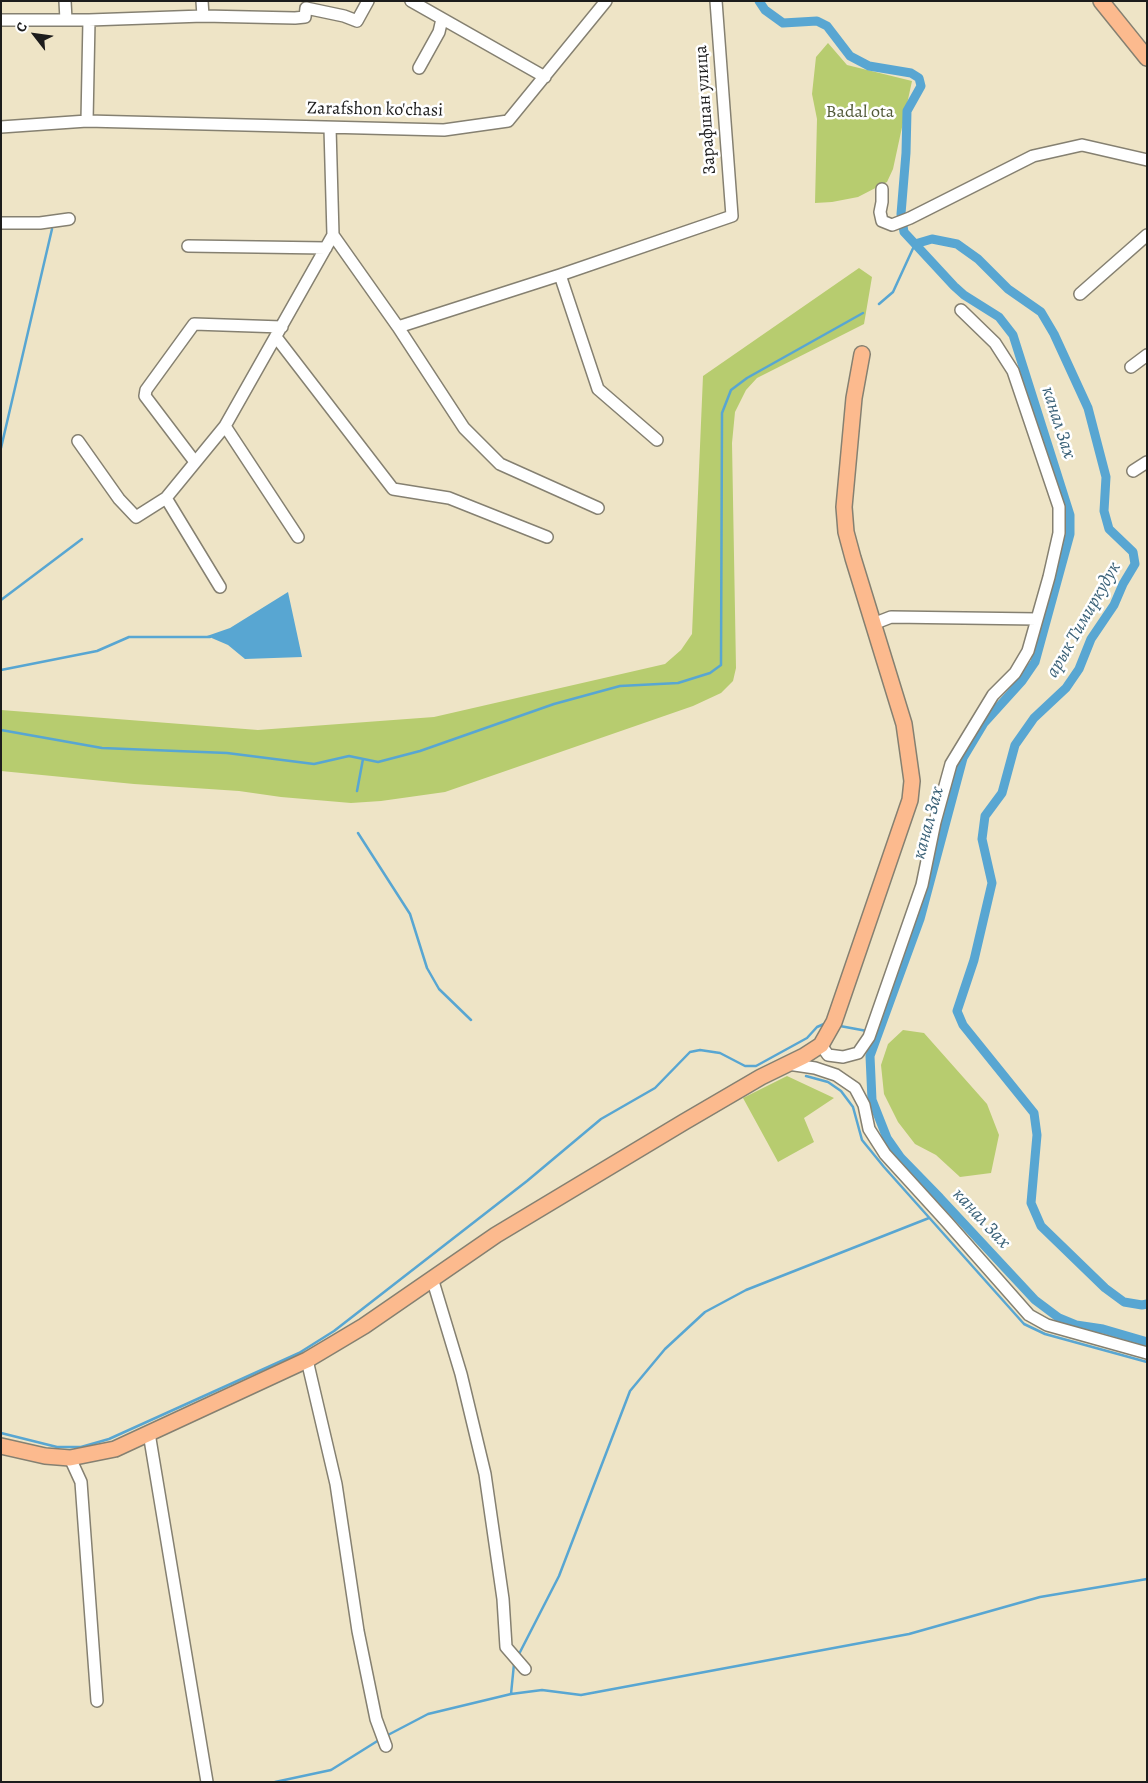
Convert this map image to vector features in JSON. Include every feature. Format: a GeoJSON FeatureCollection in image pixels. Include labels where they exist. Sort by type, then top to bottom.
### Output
{"type":"FeatureCollection","features":[{"type":"Feature","properties":{"kind":"main road"},"geometry":{"type":"LineString","coordinates":[[1101,1],[1147,58]]}},
{"type":"Feature","properties":{"kind":"main road"},"geometry":{"type":"LineString","coordinates":[[1,1446],[45,1456],[70,1458],[115,1449],[307,1360],[364,1326],[496,1235],[650,1142],[761,1077],[804,1056],[824,1050],[910,800],[912,781],[904,724],[852,558],[846,532],[844,507],[854,398],[862,354]]}},
{"type":"Feature","properties":{"kind":"street"},"geometry":{"type":"LineString","coordinates":[[65,1],[66,20]]}},
{"type":"Feature","properties":{"kind":"street"},"geometry":{"type":"LineString","coordinates":[[202,1],[203,16]]}},
{"type":"Feature","properties":{"kind":"street"},"geometry":{"type":"LineString","coordinates":[[1,20],[89,20],[203,16],[295,18],[305,16],[306,8],[344,16],[357,22],[368,1]]}},
{"type":"Feature","properties":{"kind":"street"},"geometry":{"type":"LineString","coordinates":[[411,1],[545,77]]}},
{"type":"Feature","properties":{"kind":"street","name":"Zarafshon ko'chasi"},"geometry":{"type":"LineString","coordinates":[[1,127],[86,121],[444,130],[508,121],[606,1]]}},
{"type":"Feature","properties":{"kind":"street","name":"Зарафшан улица"},"geometry":{"type":"LineString","coordinates":[[560,275],[732,216],[716,1]]}},
{"type":"Feature","properties":{"kind":"street"},"geometry":{"type":"LineString","coordinates":[[419,68],[439,32],[442,19]]}},
{"type":"Feature","properties":{"kind":"street"},"geometry":{"type":"LineString","coordinates":[[86,121],[89,20]]}},
{"type":"Feature","properties":{"kind":"street"},"geometry":{"type":"LineString","coordinates":[[78,441],[119,499],[136,517],[166,498],[225,426],[333,235],[330,128]]}},
{"type":"Feature","properties":{"kind":"street"},"geometry":{"type":"LineString","coordinates":[[882,189],[880,212],[882,221],[892,225],[910,218],[1033,156],[1082,145],[1147,160]]}},
{"type":"Feature","properties":{"kind":"street"},"geometry":{"type":"LineString","coordinates":[[1,224],[40,223],[69,219]]}},
{"type":"Feature","properties":{"kind":"street"},"geometry":{"type":"LineString","coordinates":[[333,235],[398,327],[464,428],[500,464],[598,508]]}},
{"type":"Feature","properties":{"kind":"street"},"geometry":{"type":"LineString","coordinates":[[1080,294],[1147,236]]}},
{"type":"Feature","properties":{"kind":"street"},"geometry":{"type":"LineString","coordinates":[[188,246],[326,248]]}},
{"type":"Feature","properties":{"kind":"street"},"geometry":{"type":"LineString","coordinates":[[398,327],[560,275],[598,389],[657,440]]}},
{"type":"Feature","properties":{"kind":"street"},"geometry":{"type":"LineString","coordinates":[[815,1068],[824,1050],[843,1056],[858,1053],[869,1038],[922,885],[935,822],[951,764],[993,695],[1015,673],[1028,650],[1060,533],[1059,507],[1013,371],[995,342],[961,310]]}},
{"type":"Feature","properties":{"kind":"street"},"geometry":{"type":"LineString","coordinates":[[196,462],[145,396],[146,390],[194,324],[279,332],[393,489],[449,498],[547,537]]}},
{"type":"Feature","properties":{"kind":"street"},"geometry":{"type":"LineString","coordinates":[[1132,367],[1147,355]]}},
{"type":"Feature","properties":{"kind":"street"},"geometry":{"type":"LineString","coordinates":[[225,426],[298,538]]}},
{"type":"Feature","properties":{"kind":"street"},"geometry":{"type":"LineString","coordinates":[[1133,471],[1147,462]]}},
{"type":"Feature","properties":{"kind":"street"},"geometry":{"type":"LineString","coordinates":[[166,498],[220,587]]}},
{"type":"Feature","properties":{"kind":"street"},"geometry":{"type":"LineString","coordinates":[[873,624],[891,617],[1037,619]]}},
{"type":"Feature","properties":{"kind":"street"},"geometry":{"type":"LineString","coordinates":[[788,1064],[815,1068],[836,1075],[855,1088],[864,1105],[870,1129],[884,1154],[1029,1315],[1047,1325],[1147,1353]]}},
{"type":"Feature","properties":{"kind":"street"},"geometry":{"type":"LineString","coordinates":[[432,1278],[461,1374],[485,1474],[503,1598],[506,1647],[525,1669]]}},
{"type":"Feature","properties":{"kind":"street"},"geometry":{"type":"LineString","coordinates":[[307,1360],[336,1484],[358,1631],[376,1720],[386,1746]]}},
{"type":"Feature","properties":{"kind":"street"},"geometry":{"type":"LineString","coordinates":[[149,1432],[207,1782]]}},
{"type":"Feature","properties":{"kind":"street"},"geometry":{"type":"LineString","coordinates":[[70,1458],[81,1482],[98,1701]]}},
{"type":"Feature","properties":{"kind":"green space","name":"Badal ota"},"geometry":{"type":"Polygon","coordinates":[[[828,43],[847,65],[912,81],[893,169],[887,182],[858,197],[815,203],[817,119],[812,94],[816,57],[828,43]]]}},
{"type":"Feature","properties":{"kind":"green space"},"geometry":{"type":"Polygon","coordinates":[[[859,268],[872,277],[864,324],[757,378],[746,390],[735,412],[732,443],[736,668],[733,681],[721,693],[693,706],[445,792],[381,801],[351,803],[239,791],[134,784],[1,771],[1,710],[258,730],[434,717],[665,664],[681,650],[692,634],[703,376],[859,268]]]}},
{"type":"Feature","properties":{"kind":"green space"},"geometry":{"type":"Polygon","coordinates":[[[903,1030],[924,1033],[987,1104],[999,1135],[991,1173],[960,1177],[936,1155],[915,1144],[898,1122],[884,1094],[881,1065],[888,1044],[903,1030]]]}},
{"type":"Feature","properties":{"kind":"green space"},"geometry":{"type":"Polygon","coordinates":[[[787,1076],[834,1098],[804,1118],[814,1142],[778,1162],[743,1098],[787,1076]]]}},
{"type":"Feature","properties":{"kind":"water"},"geometry":{"type":"Polygon","coordinates":[[[288,592],[302,657],[245,659],[228,645],[207,636],[230,628],[288,592]]]}},
{"type":"Feature","properties":{"kind":"waterway","name":"канал Зах"},"geometry":{"type":"LineString","coordinates":[[759,1],[765,10],[783,23],[817,21],[827,26],[850,56],[869,66],[911,73],[919,78],[921,86],[907,111],[901,214],[904,232],[954,286],[964,295],[999,317],[1013,335],[1070,515],[1070,534],[1035,662],[1022,681],[984,723],[963,758],[920,919],[870,1056],[872,1100],[887,1138],[901,1158],[1035,1300],[1059,1318],[1076,1325],[1103,1329],[1147,1342]]}},
{"type":"Feature","properties":{"kind":"waterway"},"geometry":{"type":"LineString","coordinates":[[1,448],[52,229]]}},
{"type":"Feature","properties":{"kind":"waterway","name":"арык Тимиркудук"},"geometry":{"type":"LineString","coordinates":[[915,244],[932,239],[957,244],[978,259],[1008,289],[1041,312],[1054,334],[1088,408],[1106,477],[1104,511],[1109,529],[1133,552],[1135,564],[1123,584],[1114,605],[1091,639],[1079,669],[1066,688],[1034,718],[1015,745],[1002,793],[985,816],[982,839],[992,883],[974,960],[957,1011],[963,1025],[1034,1113],[1037,1135],[1031,1203],[1041,1226],[1105,1288],[1124,1302],[1147,1304]]}},
{"type":"Feature","properties":{"kind":"waterway"},"geometry":{"type":"LineString","coordinates":[[879,304],[893,292],[915,244]]}},
{"type":"Feature","properties":{"kind":"waterway"},"geometry":{"type":"LineString","coordinates":[[1,730],[102,748],[227,753],[314,764],[349,756],[378,762],[420,751],[554,704],[620,686],[678,683],[710,673],[721,665],[722,413],[731,390],[747,378],[863,313]]}},
{"type":"Feature","properties":{"kind":"waterway"},"geometry":{"type":"LineString","coordinates":[[1,600],[82,539]]}},
{"type":"Feature","properties":{"kind":"waterway"},"geometry":{"type":"LineString","coordinates":[[1,670],[97,651],[129,637],[210,637]]}},
{"type":"Feature","properties":{"kind":"waterway"},"geometry":{"type":"LineString","coordinates":[[357,791],[363,759]]}},
{"type":"Feature","properties":{"kind":"waterway"},"geometry":{"type":"LineString","coordinates":[[358,833],[410,914],[427,968],[439,989],[471,1020]]}},
{"type":"Feature","properties":{"kind":"waterway"},"geometry":{"type":"LineString","coordinates":[[1,1433],[57,1447],[81,1447],[109,1439],[299,1353],[334,1331],[527,1181],[601,1119],[655,1088],[690,1052],[700,1050],[720,1053],[745,1066],[756,1066],[807,1038],[817,1027],[824,1024]]}},
{"type":"Feature","properties":{"kind":"waterway"},"geometry":{"type":"LineString","coordinates":[[840,1026],[867,1031]]}},
{"type":"Feature","properties":{"kind":"waterway"},"geometry":{"type":"LineString","coordinates":[[806,1076],[828,1082],[841,1091],[853,1107],[862,1140],[1024,1324],[1045,1334],[1147,1362]]}},
{"type":"Feature","properties":{"kind":"waterway"},"geometry":{"type":"LineString","coordinates":[[518,1656],[559,1576],[630,1391],[665,1349],[705,1312],[746,1290],[929,1218]]}},
{"type":"Feature","properties":{"kind":"waterway"},"geometry":{"type":"LineString","coordinates":[[386,1736],[428,1714],[511,1694],[542,1690],[581,1695],[909,1634],[1040,1597],[1147,1579]]}},
{"type":"Feature","properties":{"kind":"waterway"},"geometry":{"type":"LineString","coordinates":[[511,1694],[514,1664]]}},
{"type":"Feature","properties":{"kind":"waterway"},"geometry":{"type":"LineString","coordinates":[[275,1782],[331,1770],[379,1740]]}}]}
